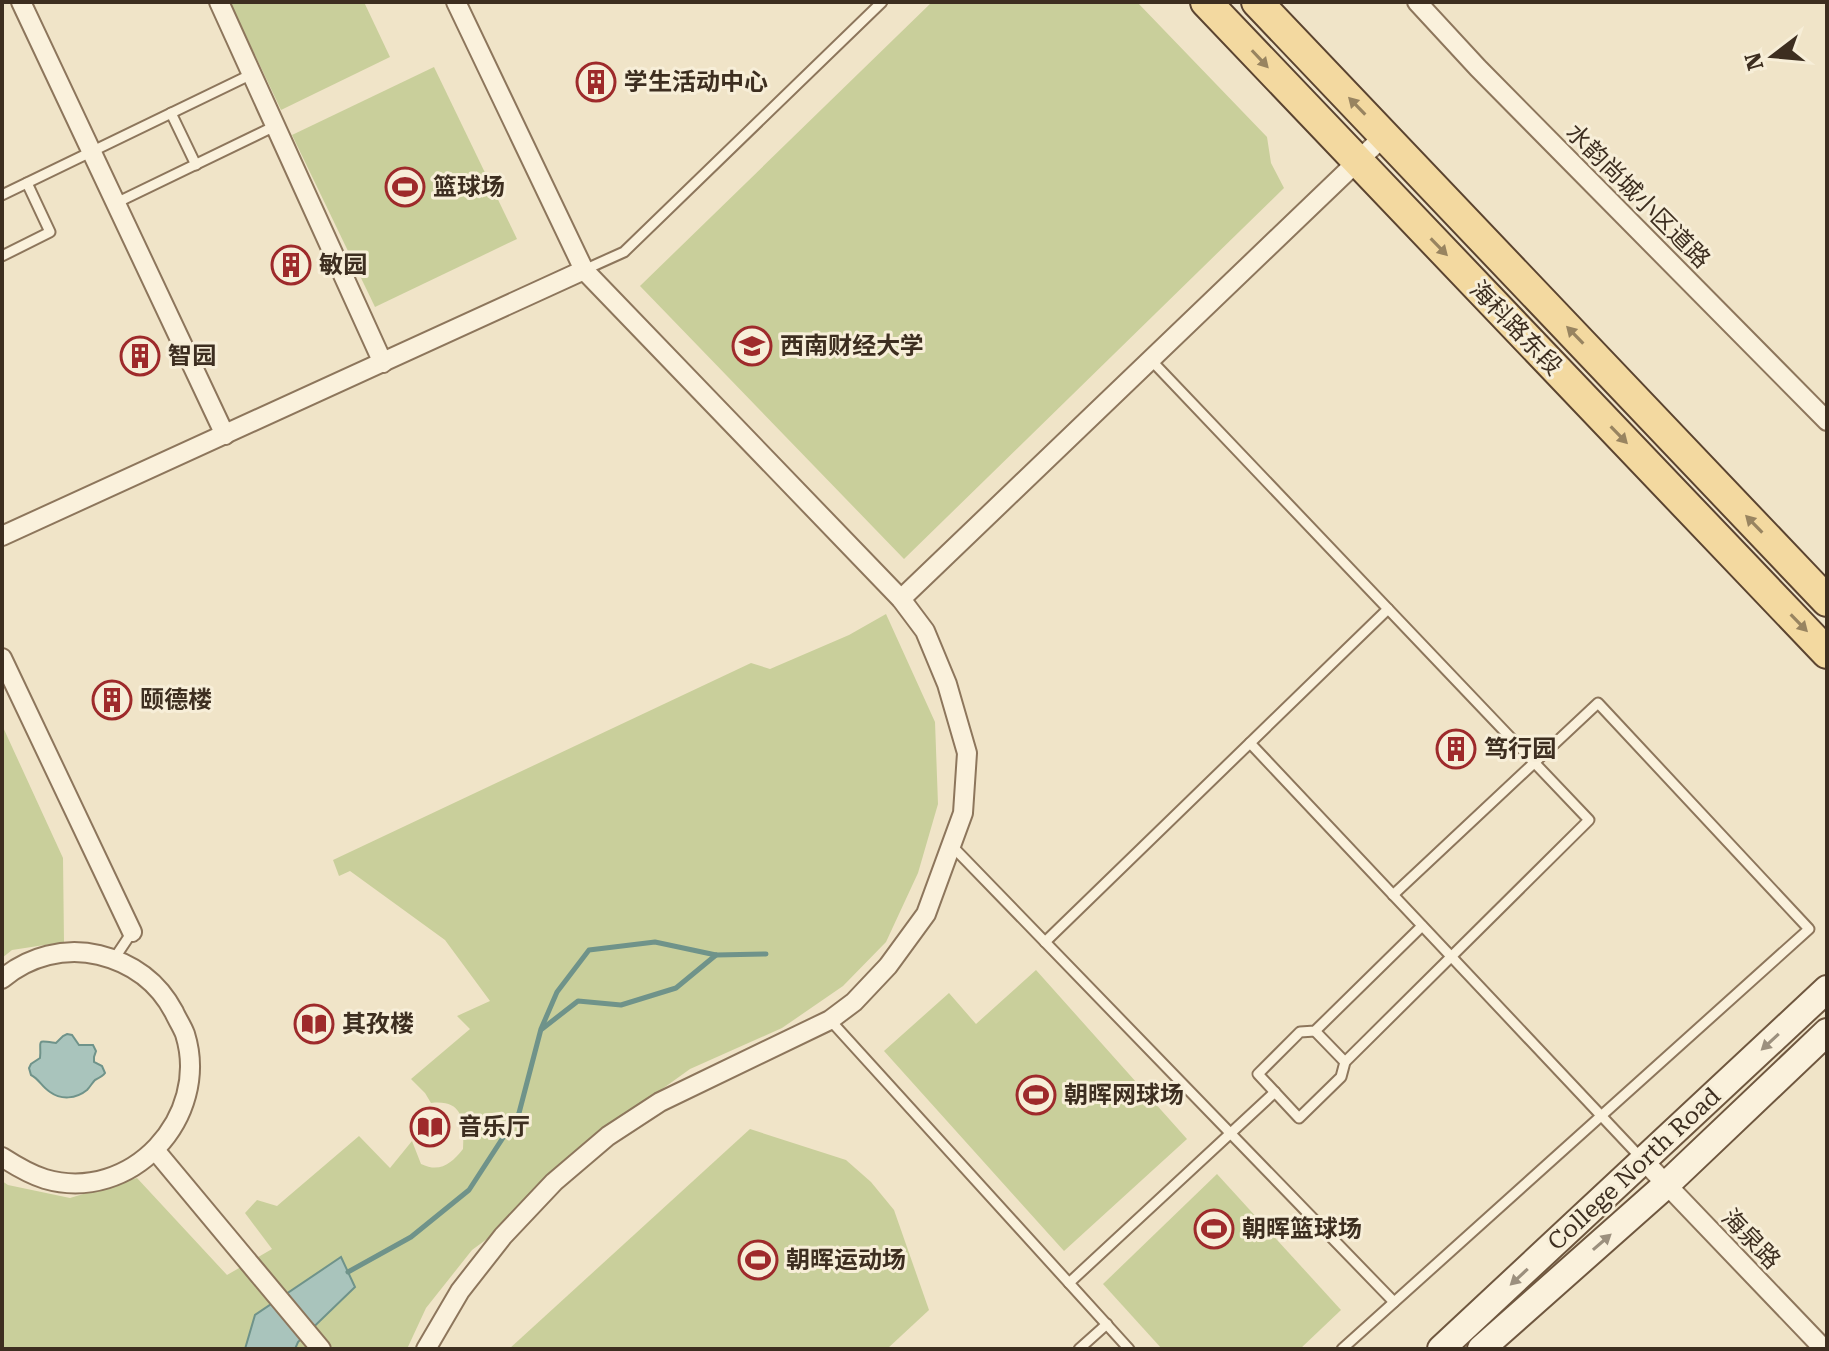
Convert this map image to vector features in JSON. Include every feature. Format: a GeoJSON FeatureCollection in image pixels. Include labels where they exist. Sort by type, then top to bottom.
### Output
{"type":"FeatureCollection","features":[{"type":"Feature","properties":{"kind":"main road","name":"海科路东段"},"geometry":{"type":"LineString","coordinates":[[1206,2],[1827,653]]}},
{"type":"Feature","properties":{"kind":"main road","name":"海科路东段"},"geometry":{"type":"LineString","coordinates":[[1257,2],[1827,601]]}},
{"type":"Feature","properties":{"kind":"main road","name":"College North Road"},"geometry":{"type":"LineString","coordinates":[[1441,1349],[1827,989]]}},
{"type":"Feature","properties":{"kind":"main road","name":"College North Road"},"geometry":{"type":"LineString","coordinates":[[1481,1349],[1666,1185],[1827,1032]]}},
{"type":"Feature","properties":{"kind":"street"},"geometry":{"type":"LineString","coordinates":[[21,2],[225,435]]}},
{"type":"Feature","properties":{"kind":"street"},"geometry":{"type":"LineString","coordinates":[[219,2],[383,363]]}},
{"type":"Feature","properties":{"kind":"street"},"geometry":{"type":"LineString","coordinates":[[426,1349],[460,1291],[503,1236],[554,1182],[608,1136],[660,1102],[830,1020],[854,1002],[888,966],[926,914],[952,846],[963,813],[967,753],[947,684],[925,631],[901,599],[584,270],[456,2]]}},
{"type":"Feature","properties":{"kind":"street","name":"水韵尚城小区道路"},"geometry":{"type":"LineString","coordinates":[[1417,2],[1478,68],[1827,421]]}},
{"type":"Feature","properties":{"kind":"street"},"geometry":{"type":"LineString","coordinates":[[901,599],[1385,135]]}},
{"type":"Feature","properties":{"kind":"street"},"geometry":{"type":"LineString","coordinates":[[2,536],[584,270]]}},
{"type":"Feature","properties":{"kind":"street"},"geometry":{"type":"LineString","coordinates":[[2,658],[132,932]]}},
{"type":"Feature","properties":{"kind":"street"},"geometry":{"type":"LineString","coordinates":[[2,979],[39,957],[64,952],[89,953],[114,959],[149,979],[166,998],[184,1032],[189,1054],[185,1101],[175,1124],[155,1150],[141,1162],[119,1174],[71,1183],[48,1180],[23,1171],[2,1157]]}},
{"type":"Feature","properties":{"kind":"street"},"geometry":{"type":"LineString","coordinates":[[155,1150],[321,1349]]}},
{"type":"Feature","properties":{"kind":"street","name":"海泉路"},"geometry":{"type":"LineString","coordinates":[[1644,1161],[1824,1349]]}},
{"type":"Feature","properties":{"kind":"lane"},"geometry":{"type":"LineString","coordinates":[[584,270],[624,252],[882,2]]}},
{"type":"Feature","properties":{"kind":"lane"},"geometry":{"type":"LineString","coordinates":[[2,195],[252,74]]}},
{"type":"Feature","properties":{"kind":"lane"},"geometry":{"type":"LineString","coordinates":[[171,113],[196,165]]}},
{"type":"Feature","properties":{"kind":"lane"},"geometry":{"type":"LineString","coordinates":[[116,203],[275,126]]}},
{"type":"Feature","properties":{"kind":"lane"},"geometry":{"type":"LineString","coordinates":[[2,256],[50,232],[27,183]]}},
{"type":"Feature","properties":{"kind":"lane"},"geometry":{"type":"LineString","coordinates":[[1150,359],[1589,820],[1345,1062],[1341,1077],[1299,1118],[1258,1074],[1300,1032],[1315,1031],[1422,926]]}},
{"type":"Feature","properties":{"kind":"lane"},"geometry":{"type":"LineString","coordinates":[[1045,942],[1388,609]]}},
{"type":"Feature","properties":{"kind":"lane"},"geometry":{"type":"LineString","coordinates":[[1342,1349],[1809,929],[1598,703],[1393,895]]}},
{"type":"Feature","properties":{"kind":"lane"},"geometry":{"type":"LineString","coordinates":[[1250,743],[1644,1161]]}},
{"type":"Feature","properties":{"kind":"lane"},"geometry":{"type":"LineString","coordinates":[[952,846],[1394,1302]]}},
{"type":"Feature","properties":{"kind":"lane"},"geometry":{"type":"LineString","coordinates":[[114,959],[132,932]]}},
{"type":"Feature","properties":{"kind":"lane"},"geometry":{"type":"LineString","coordinates":[[830,1020],[1129,1349]]}},
{"type":"Feature","properties":{"kind":"lane"},"geometry":{"type":"LineString","coordinates":[[1315,1031],[1345,1062]]}},
{"type":"Feature","properties":{"kind":"lane"},"geometry":{"type":"LineString","coordinates":[[1069,1283],[1275,1092]]}},
{"type":"Feature","properties":{"kind":"lane"},"geometry":{"type":"LineString","coordinates":[[1079,1349],[1107,1324]]}},
{"type":"Feature","properties":{"kind":"green space"},"geometry":{"type":"Polygon","coordinates":[[[230,2],[364,2],[390,57],[281,110],[230,2]]]}},
{"type":"Feature","properties":{"kind":"green space"},"geometry":{"type":"Polygon","coordinates":[[[932,2],[1137,2],[1267,137],[1271,163],[1284,188],[904,559],[640,286],[932,2]]]}},
{"type":"Feature","properties":{"kind":"green space","name":"篮球场"},"geometry":{"type":"Polygon","coordinates":[[[434,67],[517,239],[375,307],[292,135],[434,67]]]}},
{"type":"Feature","properties":{"kind":"green space"},"geometry":{"type":"Polygon","coordinates":[[[886,614],[935,722],[938,804],[918,873],[886,942],[843,986],[782,1028],[690,1069],[580,1148],[529,1208],[472,1250],[426,1308],[407,1349],[2,1349],[2,1181],[8,1185],[70,1198],[137,1178],[227,1275],[272,1249],[245,1213],[257,1200],[277,1206],[359,1136],[390,1168],[412,1141],[421,1164],[434,1168],[449,1163],[463,1149],[462,1122],[456,1109],[442,1103],[431,1103],[411,1079],[470,1029],[457,1016],[490,1001],[445,940],[350,871],[339,876],[333,860],[751,663],[770,669],[849,635],[886,614]]]}},
{"type":"Feature","properties":{"kind":"green space"},"geometry":{"type":"Polygon","coordinates":[[[2,725],[63,858],[64,942],[12,950],[2,958],[2,725]]]}},
{"type":"Feature","properties":{"kind":"green space","name":"朝晖网球场"},"geometry":{"type":"Polygon","coordinates":[[[1036,970],[1187,1139],[1064,1251],[884,1051],[949,993],[976,1024],[1036,970]]]}},
{"type":"Feature","properties":{"kind":"green space","name":"朝晖运动场"},"geometry":{"type":"Polygon","coordinates":[[[750,1129],[846,1160],[871,1182],[894,1210],[929,1310],[887,1349],[509,1349],[750,1129]]]}},
{"type":"Feature","properties":{"kind":"green space","name":"朝晖篮球场"},"geometry":{"type":"Polygon","coordinates":[[[1217,1174],[1341,1310],[1300,1349],[1162,1349],[1103,1284],[1217,1174]]]}},
{"type":"Feature","properties":{"kind":"water"},"geometry":{"type":"Polygon","coordinates":[[[67,1034],[72,1035],[79,1045],[93,1045],[96,1051],[94,1062],[102,1066],[105,1073],[83,1093],[68,1097],[54,1095],[47,1090],[31,1075],[29,1068],[40,1058],[40,1043],[56,1043],[67,1034]]]}},
{"type":"Feature","properties":{"kind":"water"},"geometry":{"type":"Polygon","coordinates":[[[341,1257],[355,1287],[298,1342],[295,1349],[245,1349],[255,1315],[341,1257]]]}},
{"type":"Feature","properties":{"kind":"waterway"},"geometry":{"type":"LineString","coordinates":[[348,1272],[411,1237],[469,1190],[519,1113],[541,1029],[557,992],[589,950],[655,942],[716,955],[766,954]]}},
{"type":"Feature","properties":{"kind":"waterway"},"geometry":{"type":"LineString","coordinates":[[542,1029],[578,1001],[621,1005],[676,988],[716,955]]}},
{"type":"Feature","properties":{"kind":"place","name":"学生活动中心"},"geometry":{"type":"Point","coordinates":[596,82]}},
{"type":"Feature","properties":{"kind":"place","name":"篮球场"},"geometry":{"type":"Point","coordinates":[405,187]}},
{"type":"Feature","properties":{"kind":"place","name":"敏园"},"geometry":{"type":"Point","coordinates":[291,265]}},
{"type":"Feature","properties":{"kind":"place","name":"西南财经大学"},"geometry":{"type":"Point","coordinates":[752,346]}},
{"type":"Feature","properties":{"kind":"place","name":"智园"},"geometry":{"type":"Point","coordinates":[140,356]}},
{"type":"Feature","properties":{"kind":"place","name":"颐德楼"},"geometry":{"type":"Point","coordinates":[112,700]}},
{"type":"Feature","properties":{"kind":"place","name":"笃行园"},"geometry":{"type":"Point","coordinates":[1456,749]}},
{"type":"Feature","properties":{"kind":"place","name":"其孜楼"},"geometry":{"type":"Point","coordinates":[314,1024]}},
{"type":"Feature","properties":{"kind":"place","name":"朝晖网球场"},"geometry":{"type":"Point","coordinates":[1036,1095]}},
{"type":"Feature","properties":{"kind":"place","name":"音乐厅"},"geometry":{"type":"Point","coordinates":[430,1127]}},
{"type":"Feature","properties":{"kind":"place","name":"朝晖篮球场"},"geometry":{"type":"Point","coordinates":[1214,1229]}},
{"type":"Feature","properties":{"kind":"place","name":"朝晖运动场"},"geometry":{"type":"Point","coordinates":[758,1260]}}]}
